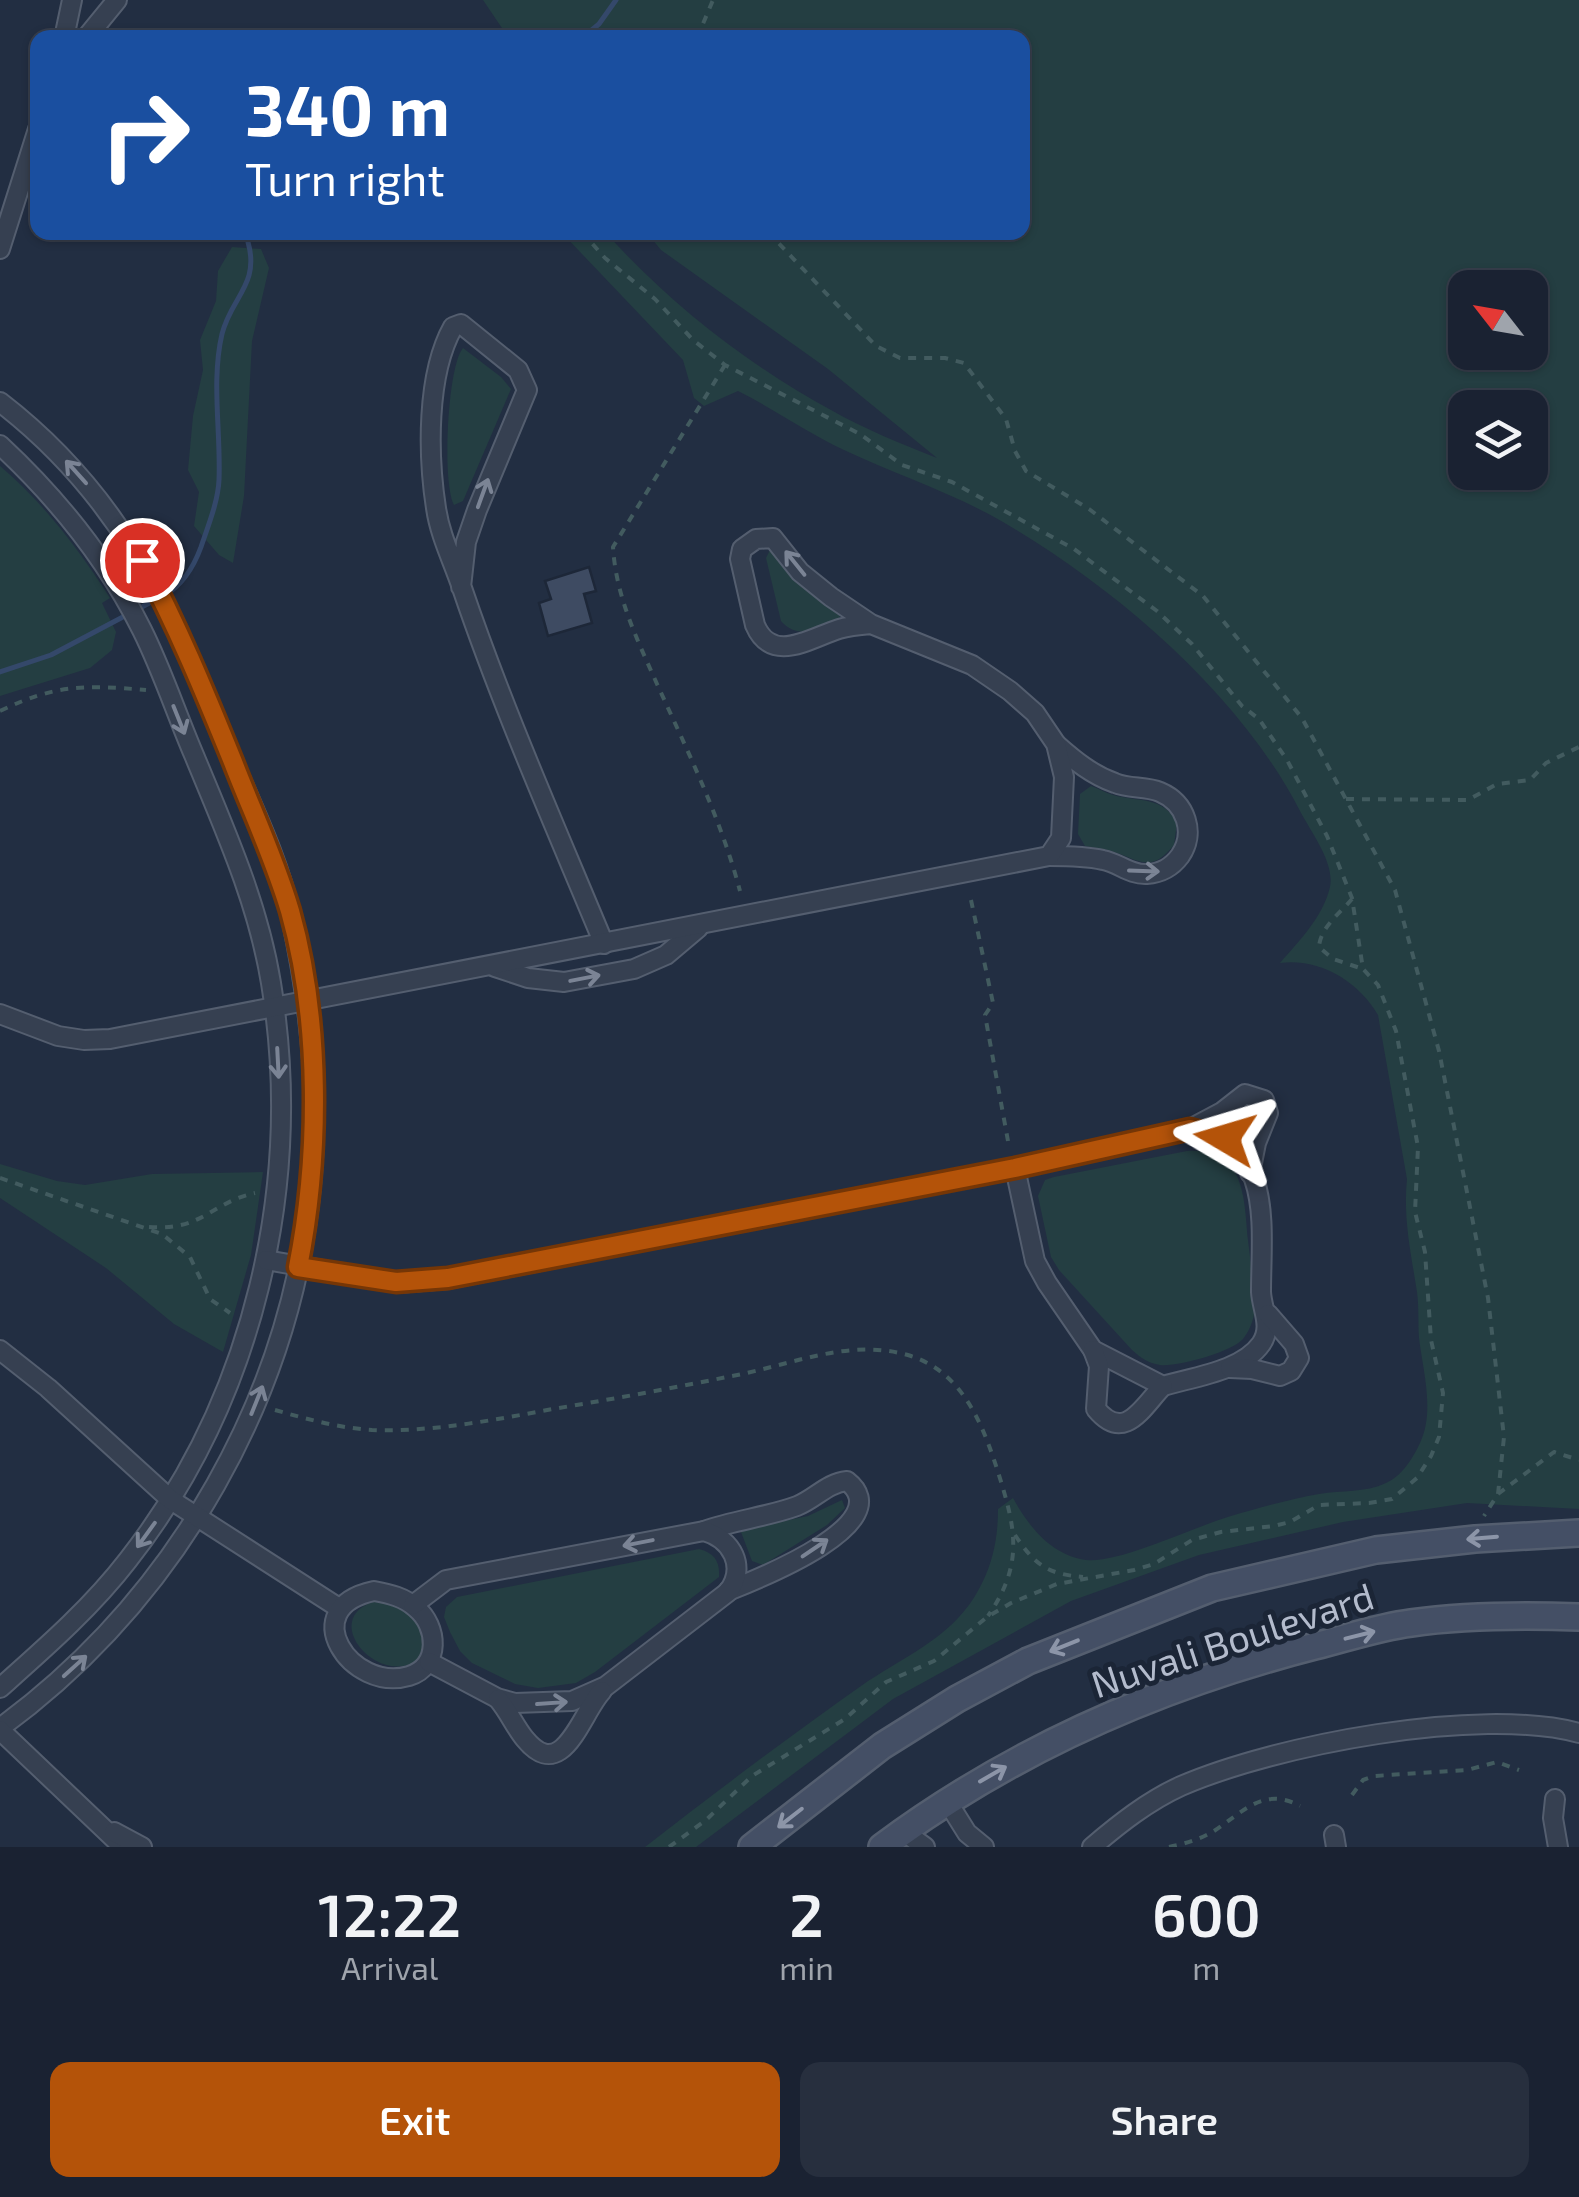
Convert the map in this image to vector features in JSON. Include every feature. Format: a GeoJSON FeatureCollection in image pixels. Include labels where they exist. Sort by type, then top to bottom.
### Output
{"type":"FeatureCollection","features":[{"type":"Feature","properties":{"kind":"main road","name":"Nuvali Boulevard"},"geometry":{"type":"LineString","coordinates":[[752,1847],[882,1746],[957,1698],[1028,1661],[1212,1588],[1376,1550],[1475,1538],[1579,1532]]}},
{"type":"Feature","properties":{"kind":"main road","name":"Nuvali Boulevard"},"geometry":{"type":"LineString","coordinates":[[882,1847],[947,1800],[1016,1760],[1170,1690],[1272,1657],[1407,1623],[1463,1618],[1579,1618]]}},
{"type":"Feature","properties":{"kind":"street"},"geometry":{"type":"LineString","coordinates":[[66,30],[72,0]]}},
{"type":"Feature","properties":{"kind":"street"},"geometry":{"type":"LineString","coordinates":[[93,30],[117,0]]}},
{"type":"Feature","properties":{"kind":"street"},"geometry":{"type":"LineString","coordinates":[[0,249],[30,154]]}},
{"type":"Feature","properties":{"kind":"street"},"geometry":{"type":"LineString","coordinates":[[462,588],[466,542],[526,390],[518,370],[461,324],[452,328],[443,349],[431,426],[436,509],[474,629],[604,944]]}},
{"type":"Feature","properties":{"kind":"street"},"geometry":{"type":"LineString","coordinates":[[0,402],[48,442],[80,476],[125,535],[171,614],[270,854],[290,913],[306,1002],[314,1103],[312,1174],[298,1267],[284,1326],[244,1430],[196,1518],[154,1582],[82,1661],[0,1729],[123,1847]]}},
{"type":"Feature","properties":{"kind":"street"},"geometry":{"type":"LineString","coordinates":[[0,445],[54,499],[82,534],[142,630],[240,867],[258,924],[274,1008],[280,1104],[279,1170],[266,1260],[252,1316],[215,1416],[171,1500],[128,1562],[58,1637],[0,1688]]}},
{"type":"Feature","properties":{"kind":"street"},"geometry":{"type":"LineString","coordinates":[[2,1012],[34,1029],[84,1040],[136,1035],[1049,856],[1106,860],[1136,874],[1158,872],[1177,860],[1184,850],[1188,828],[1180,808],[1171,799],[1160,792],[1130,788],[1102,778],[1078,764],[1056,744],[1026,703],[972,665],[871,624],[808,580],[772,538],[750,541],[742,549],[740,559],[755,625],[758,633],[772,644],[789,647],[845,627],[871,624]]}},
{"type":"Feature","properties":{"kind":"street"},"geometry":{"type":"LineString","coordinates":[[1049,856],[1062,838],[1064,777],[1056,744]]}},
{"type":"Feature","properties":{"kind":"street"},"geometry":{"type":"LineString","coordinates":[[490,966],[528,978],[564,982],[634,969],[666,955],[702,925]]}},
{"type":"Feature","properties":{"kind":"street"},"geometry":{"type":"LineString","coordinates":[[266,1260],[396,1282],[448,1278],[1015,1168],[1190,1129],[1245,1094],[1264,1100],[1268,1112],[1250,1174]]}},
{"type":"Feature","properties":{"kind":"street"},"geometry":{"type":"LineString","coordinates":[[1015,1168],[1035,1261],[1093,1350],[1099,1366],[1095,1400],[1100,1415],[1120,1424],[1130,1422],[1163,1386],[1242,1361],[1260,1346],[1268,1325],[1262,1302],[1260,1192],[1236,1146],[1211,1132],[1190,1129]]}},
{"type":"Feature","properties":{"kind":"street"},"geometry":{"type":"LineString","coordinates":[[1220,1369],[1240,1367],[1280,1376],[1296,1365],[1299,1358],[1294,1344],[1272,1321],[1262,1302]]}},
{"type":"Feature","properties":{"kind":"street"},"geometry":{"type":"LineString","coordinates":[[0,1350],[48,1388],[171,1500],[339,1608]]}},
{"type":"Feature","properties":{"kind":"street"},"geometry":{"type":"LineString","coordinates":[[1093,1350],[1163,1386]]}},
{"type":"Feature","properties":{"kind":"street"},"geometry":{"type":"LineString","coordinates":[[414,1605],[446,1580],[704,1530],[738,1518],[798,1506],[838,1482],[847,1481],[860,1494],[857,1514],[835,1535],[789,1565],[728,1592],[606,1686],[585,1712],[567,1747],[548,1754],[535,1748],[497,1698]]}},
{"type":"Feature","properties":{"kind":"street"},"geometry":{"type":"LineString","coordinates":[[704,1530],[716,1534],[733,1551],[737,1580],[728,1592]]}},
{"type":"Feature","properties":{"kind":"street"},"geometry":{"type":"LineString","coordinates":[[374,1592],[400,1597],[414,1605],[434,1637],[429,1662],[417,1673],[380,1678],[354,1664],[338,1643],[334,1631],[339,1608],[348,1600],[374,1592]]}},
{"type":"Feature","properties":{"kind":"street"},"geometry":{"type":"LineString","coordinates":[[429,1662],[497,1698],[515,1703],[572,1701],[606,1686]]}},
{"type":"Feature","properties":{"kind":"street"},"geometry":{"type":"LineString","coordinates":[[1092,1847],[1124,1820],[1178,1788],[1232,1767],[1295,1750],[1490,1723],[1524,1723],[1579,1733]]}},
{"type":"Feature","properties":{"kind":"street"},"geometry":{"type":"LineString","coordinates":[[947,1800],[967,1833],[984,1847]]}},
{"type":"Feature","properties":{"kind":"street"},"geometry":{"type":"LineString","coordinates":[[1556,1800],[1553,1818],[1558,1847]]}},
{"type":"Feature","properties":{"kind":"street"},"geometry":{"type":"LineString","coordinates":[[105,1828],[142,1847]]}},
{"type":"Feature","properties":{"kind":"street"},"geometry":{"type":"LineString","coordinates":[[903,1831],[926,1847]]}},
{"type":"Feature","properties":{"kind":"path"},"geometry":{"type":"LineString","coordinates":[[700,30],[713,0]]}},
{"type":"Feature","properties":{"kind":"path"},"geometry":{"type":"LineString","coordinates":[[589,240],[604,258],[654,299],[692,340],[725,365],[860,434],[902,465],[952,482],[1074,549],[1156,611],[1192,644],[1212,672],[1275,740],[1327,836],[1352,898],[1363,969]]}},
{"type":"Feature","properties":{"kind":"path"},"geometry":{"type":"LineString","coordinates":[[776,240],[876,346],[900,358],[945,358],[964,363],[1006,419],[1026,471],[1089,508],[1203,596],[1302,718],[1396,890],[1439,1052],[1488,1298],[1504,1437],[1498,1494]]}},
{"type":"Feature","properties":{"kind":"path"},"geometry":{"type":"LineString","coordinates":[[725,365],[613,547],[615,577],[628,618],[727,842],[740,890]]}},
{"type":"Feature","properties":{"kind":"path"},"geometry":{"type":"LineString","coordinates":[[0,711],[72,686],[146,690]]}},
{"type":"Feature","properties":{"kind":"path"},"geometry":{"type":"LineString","coordinates":[[1346,800],[1468,800],[1497,784],[1530,780],[1546,764],[1579,747]]}},
{"type":"Feature","properties":{"kind":"path"},"geometry":{"type":"LineString","coordinates":[[668,1847],[706,1820],[752,1776],[845,1719],[886,1682],[934,1661],[987,1617],[1011,1603],[1057,1584],[1154,1564],[1192,1540],[1221,1532],[1258,1530],[1290,1522],[1319,1505],[1392,1498],[1417,1478],[1439,1436],[1442,1393],[1431,1340],[1425,1252],[1415,1212],[1418,1147],[1389,1006],[1378,985],[1363,969],[1332,959],[1320,946],[1319,939],[1326,928],[1352,898]]}},
{"type":"Feature","properties":{"kind":"path"},"geometry":{"type":"LineString","coordinates":[[972,900],[993,1003],[984,1015],[1008,1142]]}},
{"type":"Feature","properties":{"kind":"path"},"geometry":{"type":"LineString","coordinates":[[0,1178],[162,1234],[190,1258],[210,1299],[230,1312]]}},
{"type":"Feature","properties":{"kind":"path"},"geometry":{"type":"LineString","coordinates":[[144,1226],[186,1226],[232,1200],[255,1193]]}},
{"type":"Feature","properties":{"kind":"path"},"geometry":{"type":"LineString","coordinates":[[276,1410],[370,1430],[452,1427],[735,1376],[836,1350],[883,1349],[914,1357],[942,1371],[965,1396],[987,1439],[1015,1535],[1010,1574],[1002,1596],[987,1617]]}},
{"type":"Feature","properties":{"kind":"path"},"geometry":{"type":"LineString","coordinates":[[1475,1538],[1479,1523],[1498,1494],[1554,1452],[1579,1460]]}},
{"type":"Feature","properties":{"kind":"path"},"geometry":{"type":"LineString","coordinates":[[1015,1535],[1045,1568],[1058,1575],[1088,1578]]}},
{"type":"Feature","properties":{"kind":"path"},"geometry":{"type":"LineString","coordinates":[[1352,1794],[1363,1780],[1374,1776],[1467,1770],[1497,1762],[1519,1770]]}},
{"type":"Feature","properties":{"kind":"path"},"geometry":{"type":"LineString","coordinates":[[1169,1847],[1213,1832],[1244,1808],[1262,1800],[1276,1797],[1300,1806]]}},
{"type":"Feature","properties":{"kind":"green space"},"geometry":{"type":"Polygon","coordinates":[[[483,0],[1579,0],[1579,1509],[1467,1503],[1343,1522],[1199,1555],[1071,1601],[893,1699],[696,1847],[645,1847],[806,1725],[951,1625],[981,1586],[993,1554],[998,1509],[1013,1498],[1034,1529],[1052,1546],[1073,1557],[1100,1560],[1264,1507],[1386,1483],[1410,1460],[1427,1418],[1407,1222],[1407,1179],[1378,1015],[1360,992],[1336,974],[1309,964],[1280,963],[1316,918],[1327,898],[1331,878],[1316,838],[1275,768],[1244,726],[1171,647],[1046,549],[965,502],[844,450],[738,391],[704,406],[694,398],[683,360],[569,240],[612,240],[683,308],[740,353],[857,424],[937,458],[828,369],[661,250],[653,240],[1030,240],[1030,30],[503,30],[483,0]]]}},
{"type":"Feature","properties":{"kind":"green space"},"geometry":{"type":"Polygon","coordinates":[[[232,247],[261,249],[269,268],[252,341],[244,496],[233,563],[219,555],[194,526],[199,492],[188,470],[193,416],[203,370],[200,340],[216,301],[218,271],[232,247]]]}},
{"type":"Feature","properties":{"kind":"green space"},"geometry":{"type":"Polygon","coordinates":[[[463,348],[511,389],[463,501],[454,505],[448,474],[448,426],[453,378],[463,348]]]}},
{"type":"Feature","properties":{"kind":"green space"},"geometry":{"type":"Polygon","coordinates":[[[0,466],[46,511],[86,563],[110,598],[102,603],[116,632],[112,650],[90,668],[0,696],[0,466]]]}},
{"type":"Feature","properties":{"kind":"green space"},"geometry":{"type":"Polygon","coordinates":[[[771,548],[841,614],[838,620],[801,632],[781,621],[766,558],[771,548]]]}},
{"type":"Feature","properties":{"kind":"green space"},"geometry":{"type":"Polygon","coordinates":[[[1091,786],[1165,808],[1177,823],[1174,845],[1153,862],[1085,846],[1078,834],[1080,794],[1091,786]]]}},
{"type":"Feature","properties":{"kind":"green space"},"geometry":{"type":"Polygon","coordinates":[[[1187,1151],[1220,1157],[1238,1178],[1245,1207],[1255,1310],[1248,1332],[1237,1344],[1204,1358],[1160,1365],[1132,1350],[1059,1270],[1051,1257],[1038,1196],[1045,1180],[1054,1177],[1187,1151]]]}},
{"type":"Feature","properties":{"kind":"green space"},"geometry":{"type":"Polygon","coordinates":[[[0,1164],[85,1185],[152,1174],[263,1172],[251,1255],[223,1352],[174,1324],[106,1268],[0,1198],[0,1164]]]}},
{"type":"Feature","properties":{"kind":"green space"},"geometry":{"type":"Polygon","coordinates":[[[842,1500],[845,1508],[827,1525],[763,1565],[752,1561],[741,1532],[745,1529],[808,1516],[842,1500]]]}},
{"type":"Feature","properties":{"kind":"green space"},"geometry":{"type":"Polygon","coordinates":[[[699,1549],[715,1558],[719,1577],[576,1683],[538,1688],[515,1684],[472,1663],[460,1651],[444,1617],[446,1607],[457,1597],[699,1549]]]}},
{"type":"Feature","properties":{"kind":"green space"},"geometry":{"type":"Polygon","coordinates":[[[373,1602],[400,1608],[418,1623],[429,1639],[420,1659],[404,1666],[388,1665],[361,1648],[353,1636],[352,1623],[358,1611],[373,1602]]]}},
{"type":"Feature","properties":{"kind":"building"},"geometry":{"type":"Polygon","coordinates":[[[589,567],[596,591],[584,594],[592,623],[548,636],[539,603],[551,599],[545,581],[589,567]]]}},
{"type":"Feature","properties":{"kind":"waterway"},"geometry":{"type":"LineString","coordinates":[[592,30],[616,0]]}},
{"type":"Feature","properties":{"kind":"waterway"},"geometry":{"type":"LineString","coordinates":[[165,595],[192,568],[215,505],[219,480],[219,352],[226,321],[250,269],[249,240]]}},
{"type":"Feature","properties":{"kind":"waterway"},"geometry":{"type":"LineString","coordinates":[[0,672],[51,655],[155,600]]}},
{"type":"Feature","properties":{"kind":"route"},"geometry":{"type":"LineString","coordinates":[[142,560],[181,634],[290,913],[309,1030],[314,1103],[312,1174],[298,1267],[396,1282],[448,1278],[1015,1168],[1190,1129],[1225,1138]]}}]}
